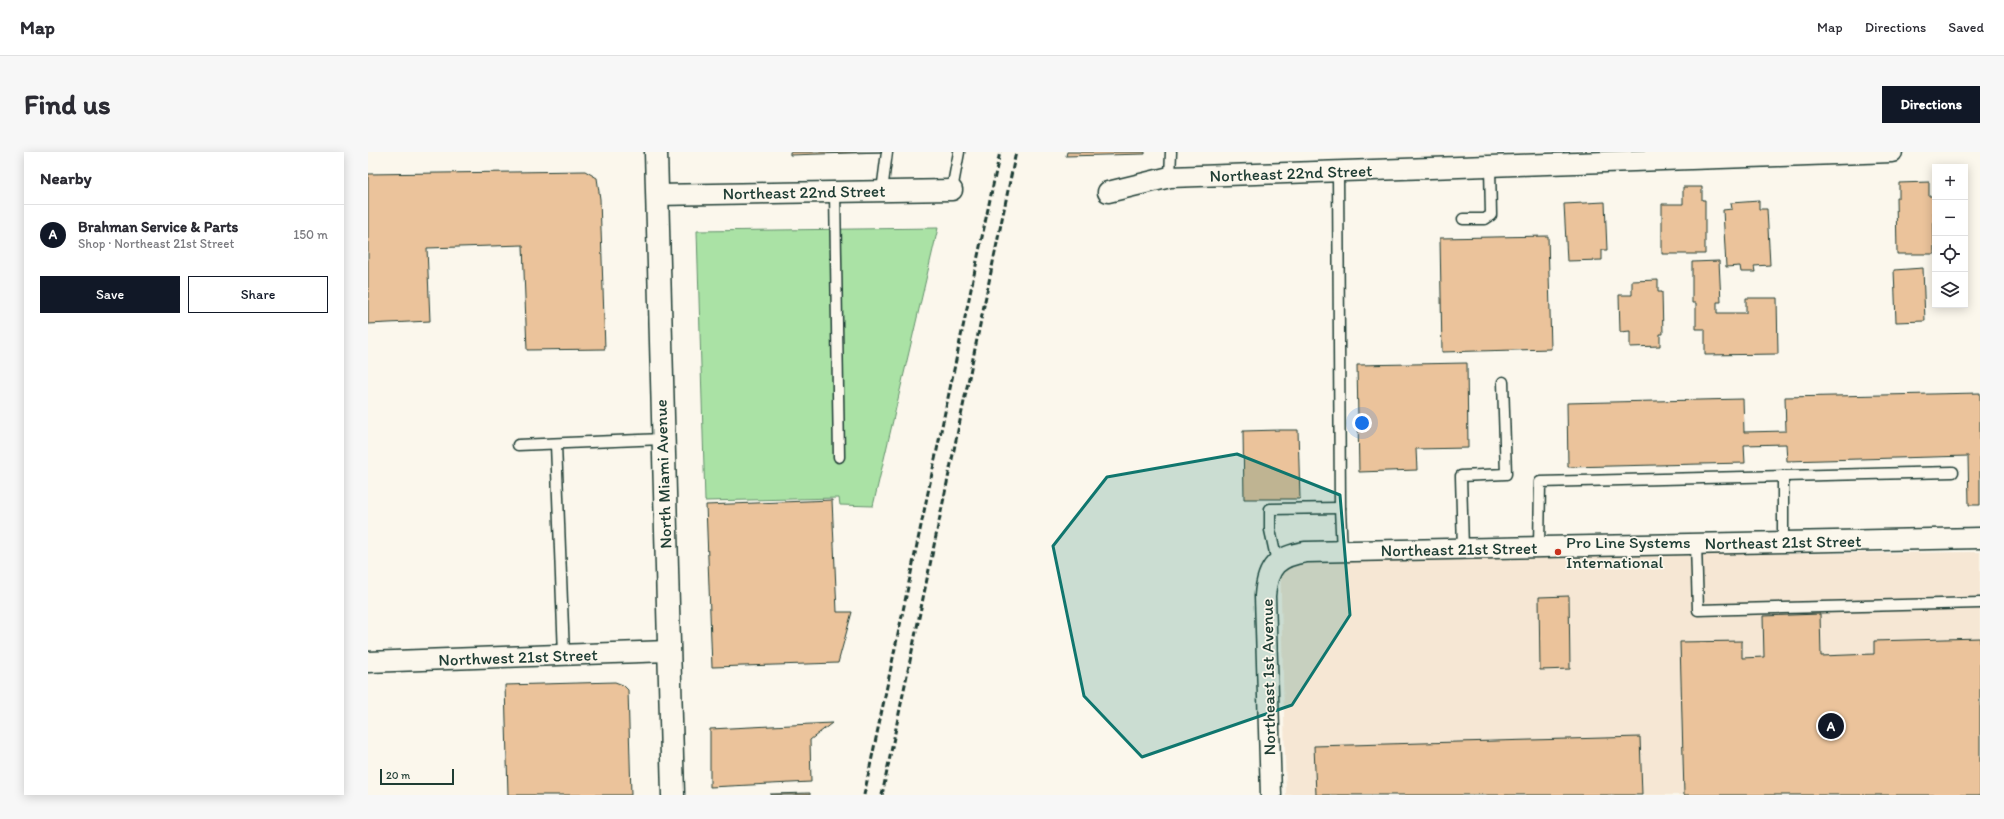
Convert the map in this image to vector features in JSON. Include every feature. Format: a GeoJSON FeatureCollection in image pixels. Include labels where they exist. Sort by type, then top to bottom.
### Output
{"type":"FeatureCollection","features":[{"type":"Feature","properties":{"kind":"main road","name":"North Miami Avenue"},"geometry":{"type":"LineString","coordinates":[[656,152],[672,795]]}},
{"type":"Feature","properties":{"kind":"street","name":"Northeast 22nd Street"},"geometry":{"type":"LineString","coordinates":[[1108,192],[1170,177],[1892,152]]}},
{"type":"Feature","properties":{"kind":"street","name":"Northeast 22nd Street"},"geometry":{"type":"LineString","coordinates":[[657,195],[952,190]]}},
{"type":"Feature","properties":{"kind":"street","name":"Northeast 21st Street"},"geometry":{"type":"LineString","coordinates":[[1277,562],[1289,555],[1306,552],[1980,538]]}},
{"type":"Feature","properties":{"kind":"street","name":"Northeast 1st Avenue"},"geometry":{"type":"LineString","coordinates":[[1271,795],[1265,596],[1266,584],[1270,572],[1277,562]]}},
{"type":"Feature","properties":{"kind":"street","name":"Northwest 21st Street"},"geometry":{"type":"LineString","coordinates":[[368,662],[668,651]]}},
{"type":"Feature","properties":{"kind":"lane"},"geometry":{"type":"LineString","coordinates":[[882,191],[887,152]]}},
{"type":"Feature","properties":{"kind":"lane"},"geometry":{"type":"LineString","coordinates":[[952,190],[960,152]]}},
{"type":"Feature","properties":{"kind":"lane"},"geometry":{"type":"LineString","coordinates":[[1170,177],[1171,152]]}},
{"type":"Feature","properties":{"kind":"lane"},"geometry":{"type":"LineString","coordinates":[[1463,220],[1485,219],[1491,215],[1490,167]]}},
{"type":"Feature","properties":{"kind":"lane"},"geometry":{"type":"LineString","coordinates":[[1338,172],[1340,508],[1342,552]]}},
{"type":"Feature","properties":{"kind":"lane"},"geometry":{"type":"LineString","coordinates":[[835,192],[839,457]]}},
{"type":"Feature","properties":{"kind":"lane"},"geometry":{"type":"LineString","coordinates":[[1463,549],[1461,476],[1506,474],[1503,382]]}},
{"type":"Feature","properties":{"kind":"lane"},"geometry":{"type":"LineString","coordinates":[[518,446],[663,439]]}},
{"type":"Feature","properties":{"kind":"lane"},"geometry":{"type":"LineString","coordinates":[[556,444],[564,655]]}},
{"type":"Feature","properties":{"kind":"lane"},"geometry":{"type":"LineString","coordinates":[[1538,548],[1540,482],[1953,472]]}},
{"type":"Feature","properties":{"kind":"lane"},"geometry":{"type":"LineString","coordinates":[[1783,476],[1783,542]]}},
{"type":"Feature","properties":{"kind":"lane"},"geometry":{"type":"LineString","coordinates":[[1277,562],[1270,530],[1270,509],[1340,508]]}},
{"type":"Feature","properties":{"kind":"lane"},"geometry":{"type":"LineString","coordinates":[[1696,544],[1698,610],[1980,603]]}},
{"type":"Feature","properties":{"kind":"highlighted area"},"geometry":{"type":"Polygon","coordinates":[[[1237,454],[1340,495],[1350,615],[1292,705],[1142,757],[1084,696],[1053,546],[1107,477],[1237,454]]]}},
{"type":"Feature","properties":{"kind":"shaded area"},"geometry":{"type":"Polygon","coordinates":[[[1980,552],[1980,795],[1286,795],[1280,558],[1980,552]]]}},
{"type":"Feature","properties":{"kind":"green space"},"geometry":{"type":"Polygon","coordinates":[[[938,228],[873,506],[840,505],[839,498],[705,501],[697,231],[938,228]]]}},
{"type":"Feature","properties":{"kind":"building"},"geometry":{"type":"Polygon","coordinates":[[[790,152],[882,152],[790,155],[790,152]]]}},
{"type":"Feature","properties":{"kind":"building"},"geometry":{"type":"Polygon","coordinates":[[[1067,152],[1145,152],[1145,154],[1066,156],[1067,152]]]}},
{"type":"Feature","properties":{"kind":"building"},"geometry":{"type":"Polygon","coordinates":[[[585,171],[597,178],[600,199],[605,349],[527,350],[523,245],[427,248],[430,321],[368,324],[368,174],[585,171]]]}},
{"type":"Feature","properties":{"kind":"building"},"geometry":{"type":"Polygon","coordinates":[[[1929,182],[1929,196],[1932,196],[1932,254],[1897,254],[1896,197],[1899,197],[1899,183],[1929,182]]]}},
{"type":"Feature","properties":{"kind":"building"},"geometry":{"type":"Polygon","coordinates":[[[1683,187],[1702,187],[1702,200],[1705,200],[1705,254],[1662,254],[1662,204],[1683,204],[1683,187]]]}},
{"type":"Feature","properties":{"kind":"building"},"geometry":{"type":"Polygon","coordinates":[[[1759,201],[1759,209],[1767,209],[1770,265],[1754,266],[1755,272],[1741,272],[1740,266],[1726,267],[1723,210],[1732,209],[1731,203],[1759,201]]]}},
{"type":"Feature","properties":{"kind":"building"},"geometry":{"type":"Polygon","coordinates":[[[1605,202],[1607,250],[1602,250],[1602,260],[1567,261],[1564,204],[1605,202]]]}},
{"type":"Feature","properties":{"kind":"building"},"geometry":{"type":"Polygon","coordinates":[[[1548,236],[1551,349],[1442,352],[1440,238],[1548,236]]]}},
{"type":"Feature","properties":{"kind":"building"},"geometry":{"type":"Polygon","coordinates":[[[1719,261],[1721,302],[1717,302],[1717,313],[1746,313],[1746,298],[1777,298],[1778,354],[1705,355],[1705,329],[1696,329],[1696,303],[1692,303],[1692,262],[1719,261]]]}},
{"type":"Feature","properties":{"kind":"building"},"geometry":{"type":"Polygon","coordinates":[[[1923,268],[1925,321],[1896,322],[1894,270],[1923,268]]]}},
{"type":"Feature","properties":{"kind":"building"},"geometry":{"type":"Polygon","coordinates":[[[1658,280],[1658,292],[1662,292],[1663,334],[1660,334],[1660,346],[1630,347],[1630,331],[1620,332],[1619,295],[1632,295],[1632,281],[1658,280]]]}},
{"type":"Feature","properties":{"kind":"building"},"geometry":{"type":"Polygon","coordinates":[[[1467,363],[1468,448],[1416,449],[1417,470],[1359,472],[1357,365],[1467,363]]]}},
{"type":"Feature","properties":{"kind":"building"},"geometry":{"type":"Polygon","coordinates":[[[1980,393],[1980,505],[1969,505],[1968,456],[1787,461],[1786,444],[1744,445],[1745,463],[1568,467],[1567,403],[1743,399],[1744,432],[1786,431],[1785,397],[1980,393]]]}},
{"type":"Feature","properties":{"kind":"building"},"geometry":{"type":"Polygon","coordinates":[[[1298,430],[1300,499],[1244,499],[1243,431],[1298,430]]]}},
{"type":"Feature","properties":{"kind":"building"},"geometry":{"type":"Polygon","coordinates":[[[832,500],[837,612],[852,612],[838,663],[712,667],[706,505],[832,500]]]}},
{"type":"Feature","properties":{"kind":"building"},"geometry":{"type":"Polygon","coordinates":[[[1569,596],[1570,669],[1540,670],[1539,597],[1569,596]]]}},
{"type":"Feature","properties":{"kind":"building"},"geometry":{"type":"Polygon","coordinates":[[[1820,614],[1821,656],[1874,654],[1874,641],[1980,638],[1980,795],[1684,795],[1680,642],[1742,641],[1742,658],[1764,657],[1763,616],[1820,614]]]}},
{"type":"Feature","properties":{"kind":"building"},"geometry":{"type":"Polygon","coordinates":[[[615,682],[623,685],[628,690],[631,795],[508,795],[505,685],[615,682]]]}},
{"type":"Feature","properties":{"kind":"building"},"geometry":{"type":"Polygon","coordinates":[[[832,723],[810,740],[811,782],[710,787],[710,729],[832,723]]]}},
{"type":"Feature","properties":{"kind":"building"},"geometry":{"type":"Polygon","coordinates":[[[1640,737],[1642,795],[1316,795],[1314,746],[1640,737]]]}},
{"type":"Feature","properties":{"kind":"building"},"geometry":{"type":"Polygon","coordinates":[[[810,793],[810,795],[770,795],[770,794],[810,793]]]}},
{"type":"Feature","properties":{"kind":"railway"},"geometry":{"type":"LineString","coordinates":[[864,795],[1000,152]]}},
{"type":"Feature","properties":{"kind":"railway"},"geometry":{"type":"LineString","coordinates":[[882,795],[1016,152]]}},
{"type":"Feature","properties":{"kind":"place","name":"Pro Line Systems International"},"geometry":{"type":"Point","coordinates":[1558,552]}},
{"type":"Feature","properties":{"kind":"place","name":"Brahman Service & Parts"},"geometry":{"type":"Point","coordinates":[1831,726]}}]}
